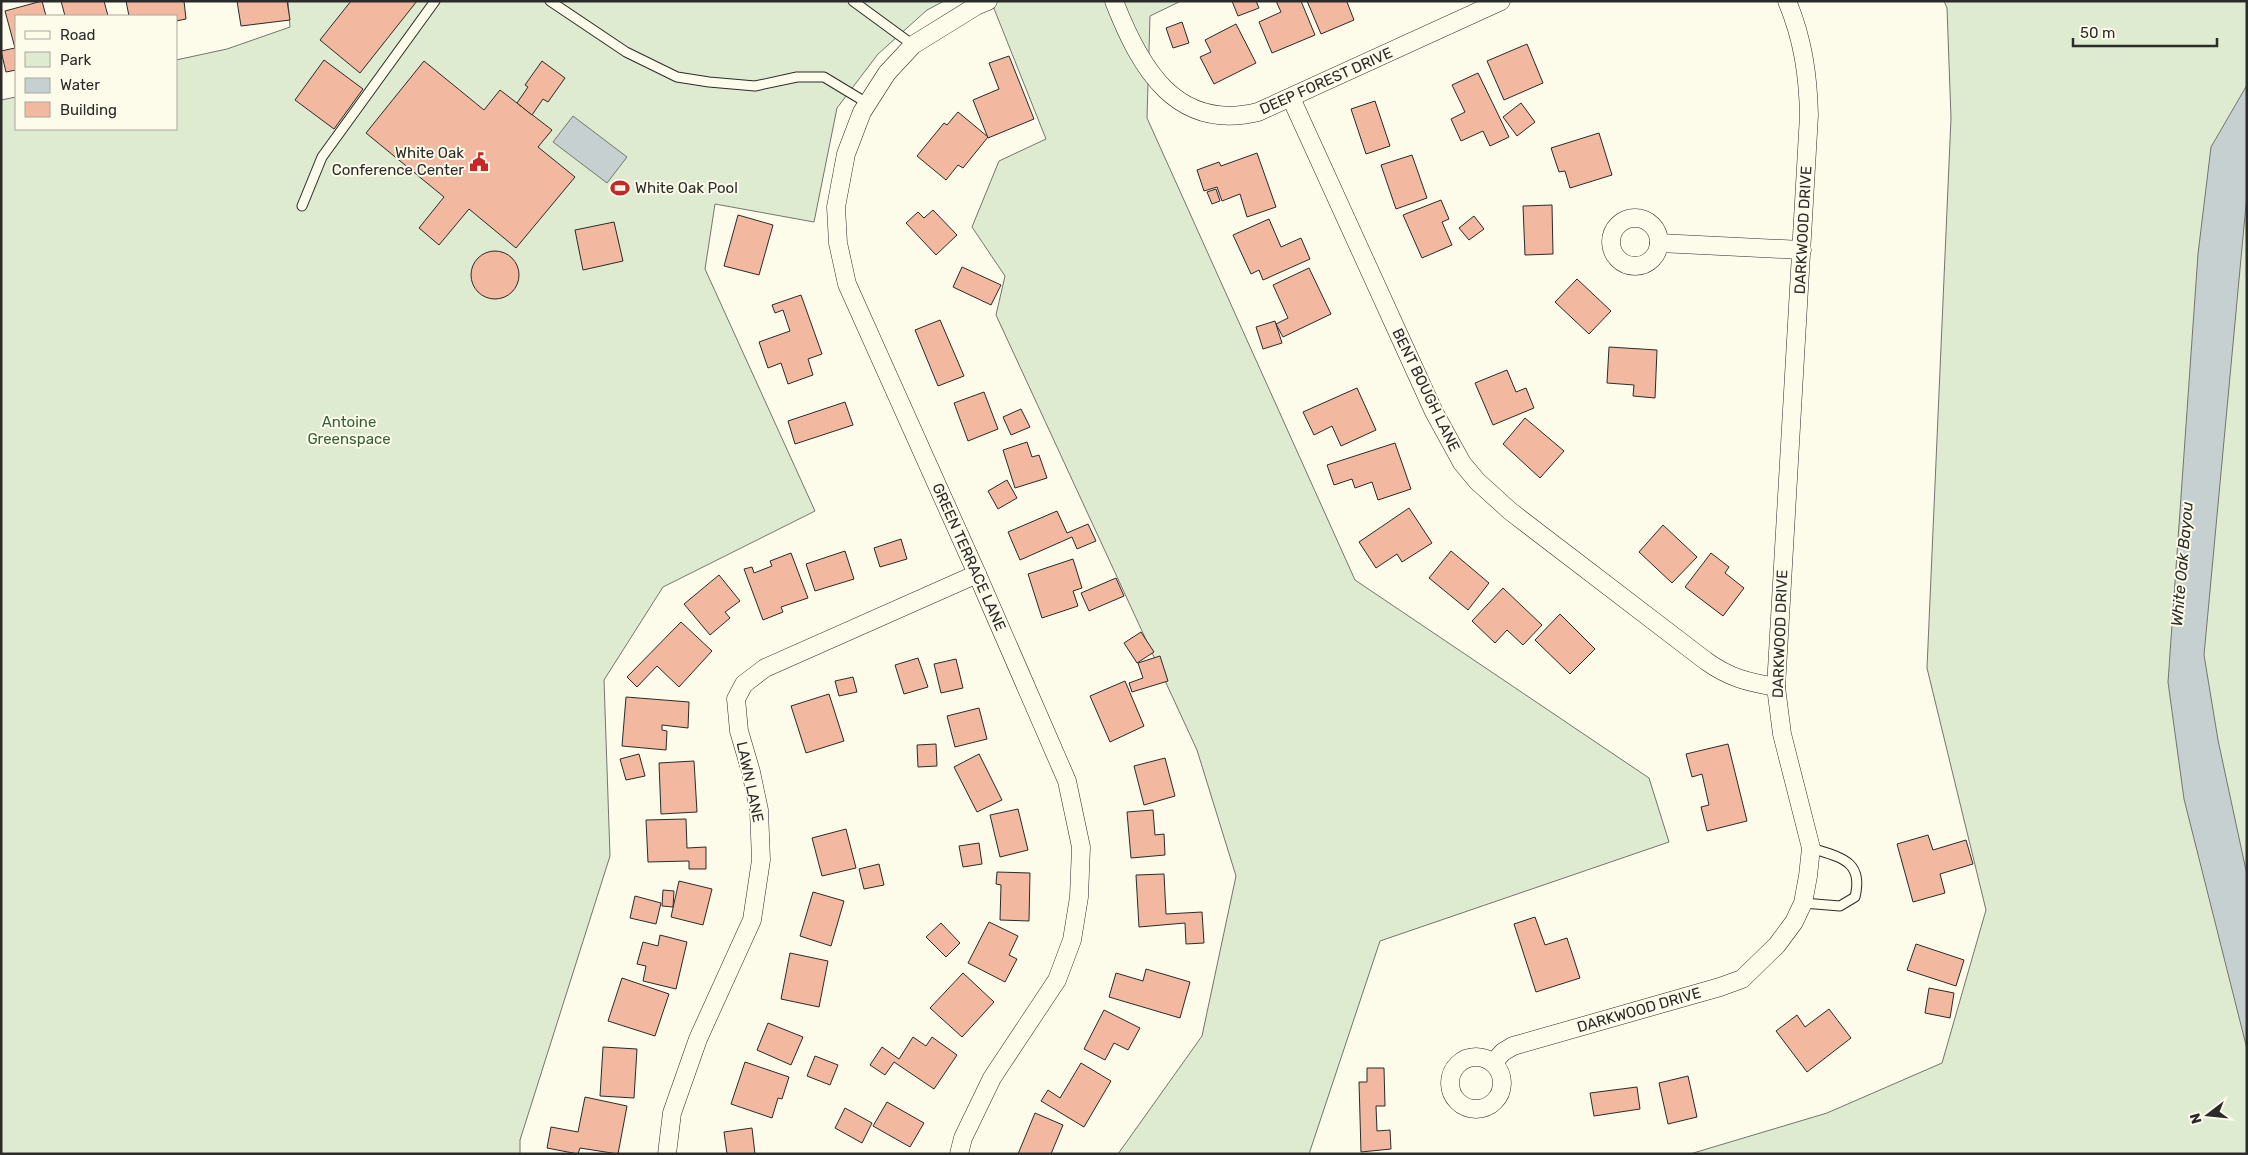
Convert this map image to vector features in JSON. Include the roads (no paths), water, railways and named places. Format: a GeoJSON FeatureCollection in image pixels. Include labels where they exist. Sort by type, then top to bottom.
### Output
{"type":"FeatureCollection","features":[{"type":"Feature","properties":{"kind":"street","name":"GREEN TERRACE LANE"},"geometry":{"type":"LineString","coordinates":[[959,1154],[964,1138],[992,1078],[1057,980],[1072,940],[1079,897],[1081,847],[1067,782],[977,574],[847,284],[838,243],[836,207],[846,154],[862,112],[887,73],[913,45],[976,6],[988,1]]}},
{"type":"Feature","properties":{"kind":"street","name":"DEEP FOREST DRIVE"},"geometry":{"type":"LineString","coordinates":[[1114,1],[1126,33],[1154,78],[1186,106],[1202,113],[1222,117],[1239,117],[1258,112],[1292,98],[1501,1]]}},
{"type":"Feature","properties":{"kind":"street","name":"DARKWOOD DRIVE"},"geometry":{"type":"LineString","coordinates":[[1493,1063],[1503,1052],[1513,1046],[1720,988],[1742,979],[1777,945],[1794,922],[1803,903],[1811,848],[1782,734],[1776,687],[1802,250],[1808,88],[1806,61],[1798,30],[1787,1]]}},
{"type":"Feature","properties":{"kind":"street","name":"BENT BOUGH LANE"},"geometry":{"type":"LineString","coordinates":[[1292,98],[1434,412],[1467,469],[1477,481],[1510,511],[1723,673],[1741,681],[1776,687]]}},
{"type":"Feature","properties":{"kind":"street"},"geometry":{"type":"LineString","coordinates":[[1659,243],[1802,250]]}},
{"type":"Feature","properties":{"kind":"street","name":"LAWN LANE"},"geometry":{"type":"LineString","coordinates":[[666,1154],[672,1113],[698,1039],[752,920],[761,860],[759,810],[751,772],[739,731],[736,700],[744,684],[765,668],[977,574]]}},
{"type":"Feature","properties":{"kind":"lane"},"geometry":{"type":"LineString","coordinates":[[302,206],[322,157],[435,1]]}},
{"type":"Feature","properties":{"kind":"lane"},"geometry":{"type":"LineString","coordinates":[[550,1],[626,52],[677,77],[754,86],[797,77],[824,77],[867,103]]}},
{"type":"Feature","properties":{"kind":"lane"},"geometry":{"type":"LineString","coordinates":[[853,1],[913,45]]}},
{"type":"Feature","properties":{"kind":"lane"},"geometry":{"type":"LineString","coordinates":[[1803,903],[1840,906],[1856,897],[1859,883],[1856,870],[1842,858],[1811,848]]}},
{"type":"Feature","properties":{"kind":"water","name":"White Oak Bayou"},"geometry":{"type":"Polygon","coordinates":[[[2247,85],[2247,194],[2204,655],[2218,740],[2247,875],[2247,1049],[2184,799],[2168,682],[2198,254],[2211,147],[2247,85]]]}},
{"type":"Feature","properties":{"kind":"water"},"geometry":{"type":"Polygon","coordinates":[[[573,116],[627,157],[607,183],[553,142],[573,116]]]}},
{"type":"Feature","properties":{"kind":"place","name":"White Oak Conference Center"},"geometry":{"type":"Point","coordinates":[479,162]}},
{"type":"Feature","properties":{"kind":"place","name":"White Oak Pool"},"geometry":{"type":"Point","coordinates":[620,188]}},
{"type":"Feature","properties":{"kind":"park label","name":"Antoine Greenspace"},"geometry":{"type":"Point","coordinates":[349,430]}}]}
